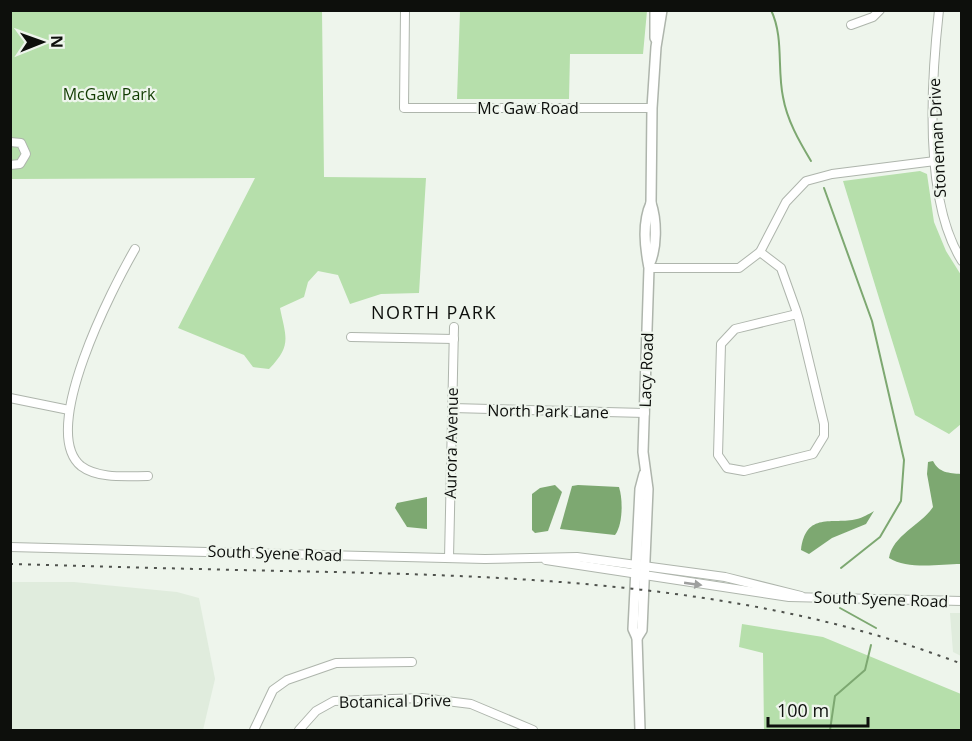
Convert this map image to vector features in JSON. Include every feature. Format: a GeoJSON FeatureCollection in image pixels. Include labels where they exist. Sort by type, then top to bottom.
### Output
{"type":"FeatureCollection","features":[{"type":"Feature","properties":{"kind":"main road","name":"Lacy Road"},"geometry":{"type":"LineString","coordinates":[[640,730],[637,638],[642,630],[640,570],[648,489],[644,474],[649,267],[653,257],[655,214],[651,203],[655,10]]}},
{"type":"Feature","properties":{"kind":"main road","name":"Lacy Road"},"geometry":{"type":"LineString","coordinates":[[656,47],[662,10]]}},
{"type":"Feature","properties":{"kind":"street","name":"Mc Gaw Road"},"geometry":{"type":"LineString","coordinates":[[405,10],[404,108],[652,108]]}},
{"type":"Feature","properties":{"kind":"street"},"geometry":{"type":"LineString","coordinates":[[851,25],[873,17],[880,10]]}},
{"type":"Feature","properties":{"kind":"street","name":"Stoneman Drive"},"geometry":{"type":"LineString","coordinates":[[939,10],[934,79],[936,160],[941,216],[952,246],[962,261]]}},
{"type":"Feature","properties":{"kind":"street"},"geometry":{"type":"LineString","coordinates":[[10,142],[21,143],[26,154],[20,164],[10,165]]}},
{"type":"Feature","properties":{"kind":"street"},"geometry":{"type":"LineString","coordinates":[[649,267],[731,270],[746,265],[760,252],[786,202],[806,181],[832,174],[936,160]]}},
{"type":"Feature","properties":{"kind":"street"},"geometry":{"type":"LineString","coordinates":[[135,249],[116,282],[88,346],[69,410],[67,441],[79,464],[90,472],[104,475],[148,476]]}},
{"type":"Feature","properties":{"kind":"street"},"geometry":{"type":"LineString","coordinates":[[760,252],[781,268],[797,314],[824,424],[824,436],[813,454],[744,471],[727,468],[718,455],[721,344],[735,329],[797,314]]}},
{"type":"Feature","properties":{"kind":"street","name":"Aurora Avenue"},"geometry":{"type":"LineString","coordinates":[[449,558],[454,327]]}},
{"type":"Feature","properties":{"kind":"street"},"geometry":{"type":"LineString","coordinates":[[351,337],[454,339]]}},
{"type":"Feature","properties":{"kind":"street"},"geometry":{"type":"LineString","coordinates":[[10,398],[69,410]]}},
{"type":"Feature","properties":{"kind":"street","name":"North Park Lane"},"geometry":{"type":"LineString","coordinates":[[452,408],[645,413]]}},
{"type":"Feature","properties":{"kind":"street","name":"South Syene Road"},"geometry":{"type":"LineString","coordinates":[[10,547],[540,559],[640,570],[762,594],[962,601]]}},
{"type":"Feature","properties":{"kind":"street"},"geometry":{"type":"LineString","coordinates":[[254,730],[273,690],[287,680],[336,663],[412,662]]}},
{"type":"Feature","properties":{"kind":"street","name":"Botanical Drive"},"geometry":{"type":"LineString","coordinates":[[299,730],[316,711],[334,701],[412,698],[471,704],[533,730]]}},
{"type":"Feature","properties":{"kind":"shaded area"},"geometry":{"type":"Polygon","coordinates":[[[933,461],[941,470],[961,474],[961,564],[915,565],[897,562],[889,558],[896,543],[933,507],[927,474],[928,462],[933,461]]]}},
{"type":"Feature","properties":{"kind":"shaded area"},"geometry":{"type":"Polygon","coordinates":[[[555,485],[562,492],[548,531],[535,533],[532,530],[532,494],[540,488],[555,485]]]}},
{"type":"Feature","properties":{"kind":"shaded area"},"geometry":{"type":"Polygon","coordinates":[[[572,486],[619,487],[622,512],[620,525],[615,535],[560,529],[572,486]]]}},
{"type":"Feature","properties":{"kind":"shaded area"},"geometry":{"type":"Polygon","coordinates":[[[427,497],[427,529],[407,527],[395,508],[397,503],[427,497]]]}},
{"type":"Feature","properties":{"kind":"shaded area"},"geometry":{"type":"Polygon","coordinates":[[[874,511],[866,524],[832,538],[809,554],[801,550],[808,530],[814,525],[822,522],[857,519],[874,511]]]}},
{"type":"Feature","properties":{"kind":"shaded area"},"geometry":{"type":"Polygon","coordinates":[[[11,582],[74,582],[177,592],[199,598],[215,679],[203,730],[11,730],[11,582]]]}},
{"type":"Feature","properties":{"kind":"shaded area"},"geometry":{"type":"Polygon","coordinates":[[[950,613],[961,613],[961,656],[953,652],[950,613]]]}},
{"type":"Feature","properties":{"kind":"green space","name":"McGaw Park"},"geometry":{"type":"Polygon","coordinates":[[[10,11],[322,11],[324,177],[426,178],[419,293],[381,294],[350,304],[338,275],[318,271],[308,282],[304,297],[280,308],[285,334],[284,347],[269,369],[253,367],[244,355],[178,328],[255,178],[11,179],[10,11]]]}},
{"type":"Feature","properties":{"kind":"green space"},"geometry":{"type":"Polygon","coordinates":[[[460,11],[647,11],[643,54],[570,54],[569,99],[457,99],[460,11]]]}},
{"type":"Feature","properties":{"kind":"green space"},"geometry":{"type":"Polygon","coordinates":[[[920,171],[927,174],[934,222],[946,251],[961,275],[961,424],[949,434],[915,415],[843,181],[920,171]]]}},
{"type":"Feature","properties":{"kind":"green space"},"geometry":{"type":"Polygon","coordinates":[[[742,624],[823,637],[961,694],[961,730],[764,730],[763,653],[739,647],[742,624]]]}},
{"type":"Feature","properties":{"kind":"waterway"},"geometry":{"type":"LineString","coordinates":[[771,10],[778,31],[781,86],[787,114],[811,161]]}},
{"type":"Feature","properties":{"kind":"waterway"},"geometry":{"type":"LineString","coordinates":[[824,188],[872,321],[904,460],[901,501],[880,537],[841,568]]}},
{"type":"Feature","properties":{"kind":"waterway"},"geometry":{"type":"LineString","coordinates":[[840,608],[876,628]]}},
{"type":"Feature","properties":{"kind":"waterway"},"geometry":{"type":"LineString","coordinates":[[830,730],[835,696],[865,670],[871,645]]}},
{"type":"Feature","properties":{"kind":"railway"},"geometry":{"type":"LineString","coordinates":[[10,564],[413,574],[573,583],[652,591],[731,602],[809,618],[886,638],[962,664]]}},
{"type":"Feature","properties":{"kind":"district","name":"NORTH PARK"},"geometry":{"type":"Point","coordinates":[434,313]}}]}
